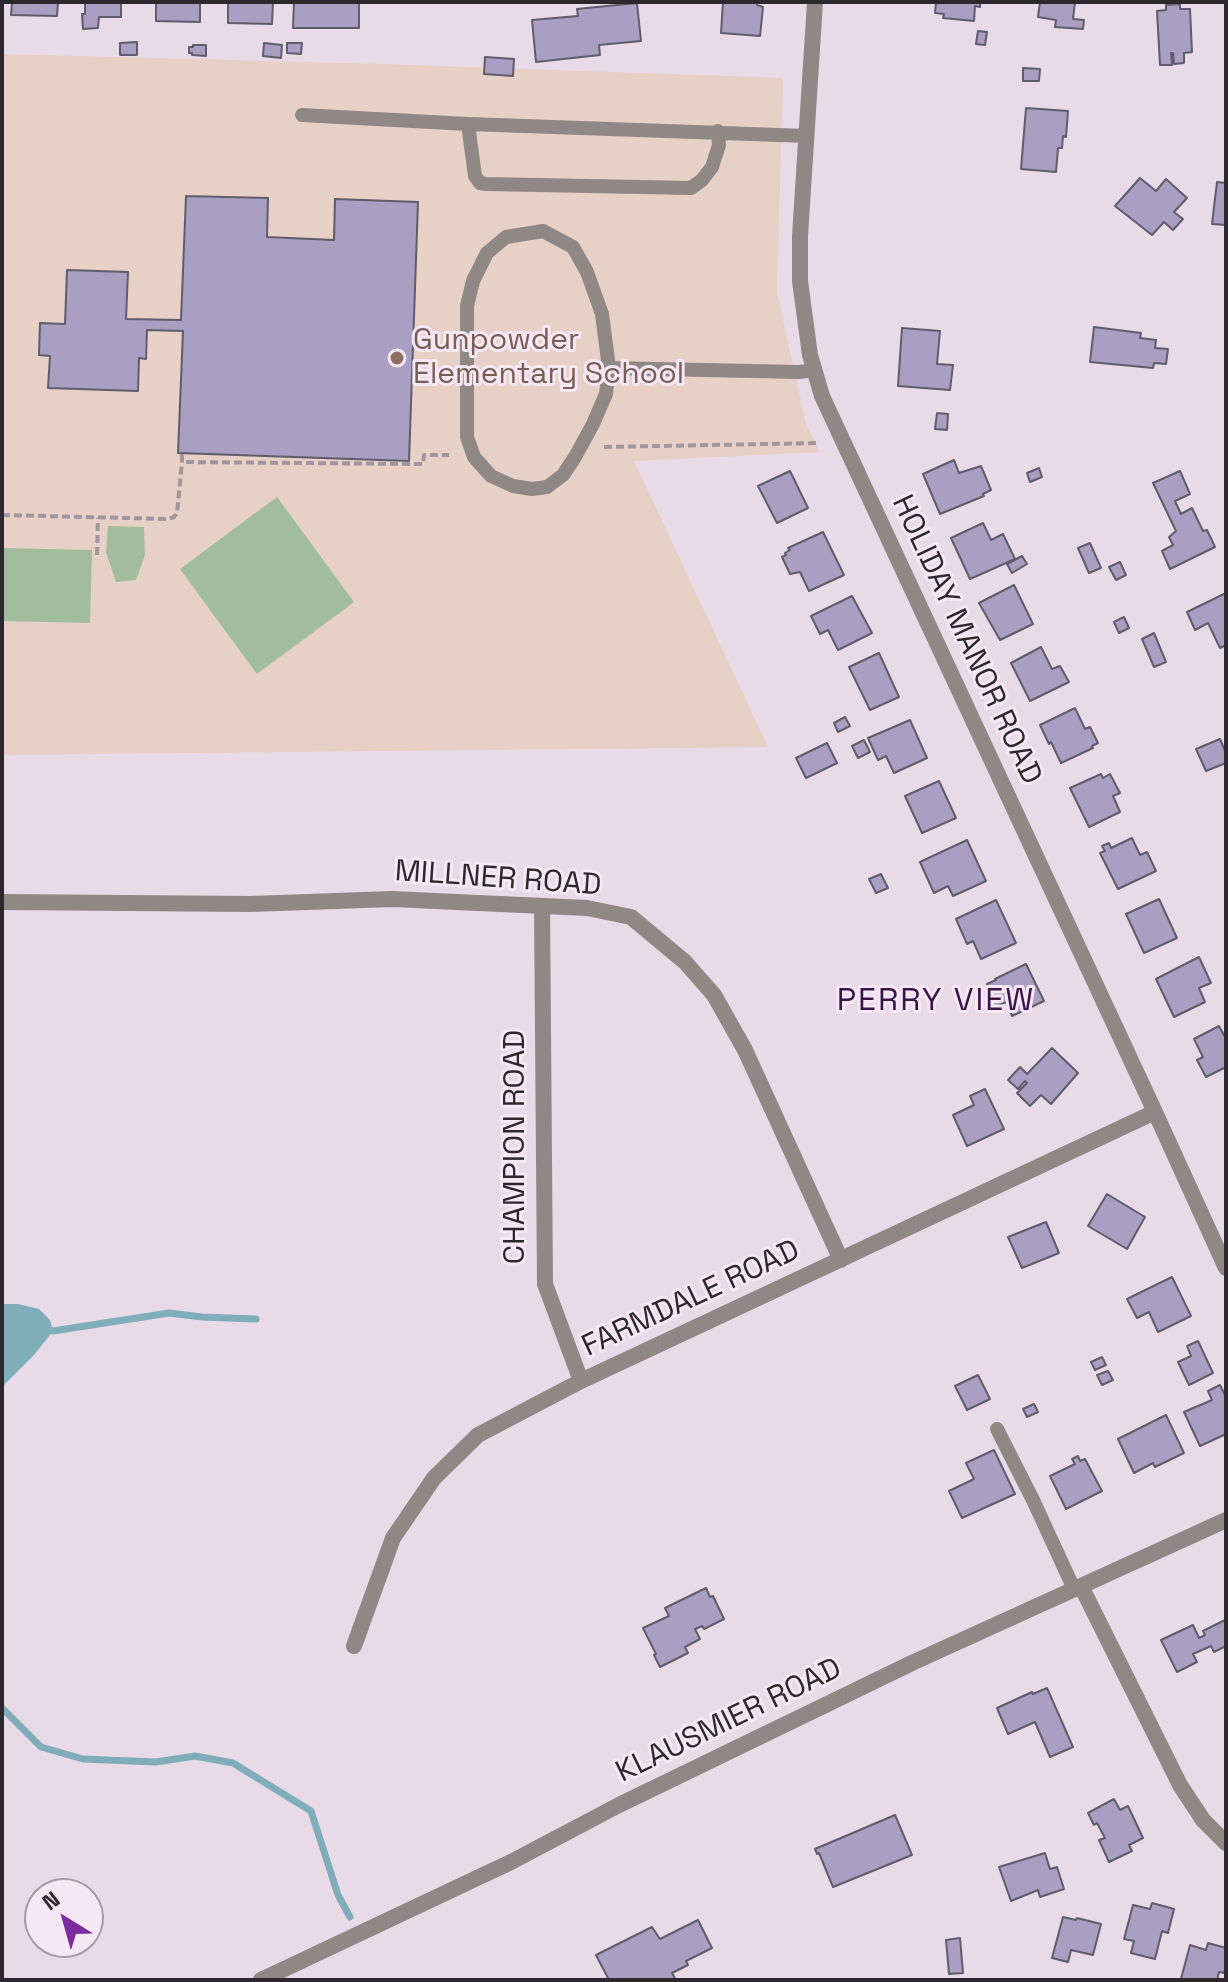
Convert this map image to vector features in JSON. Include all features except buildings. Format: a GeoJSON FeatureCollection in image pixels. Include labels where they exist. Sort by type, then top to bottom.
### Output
{"type":"FeatureCollection","features":[{"type":"Feature","properties":{"kind":"street","name":"HOLIDAY MANOR ROAD"},"geometry":{"type":"LineString","coordinates":[[815,2],[800,236],[800,281],[810,355],[822,396],[1226,1268]]}},
{"type":"Feature","properties":{"kind":"street","name":"MILLNER ROAD"},"geometry":{"type":"LineString","coordinates":[[2,902],[250,904],[392,899],[587,908],[631,917],[685,962],[714,995],[745,1050],[841,1260]]}},
{"type":"Feature","properties":{"kind":"street","name":"CHAMPION ROAD"},"geometry":{"type":"LineString","coordinates":[[542,906],[545,1284],[581,1381]]}},
{"type":"Feature","properties":{"kind":"street","name":"FARMDALE ROAD"},"geometry":{"type":"LineString","coordinates":[[354,1646],[393,1538],[434,1478],[478,1435],[581,1381],[1155,1112]]}},
{"type":"Feature","properties":{"kind":"street","name":"KLAUSMIER ROAD"},"geometry":{"type":"LineString","coordinates":[[261,1980],[511,1862],[619,1805],[914,1662],[1226,1520]]}},
{"type":"Feature","properties":{"kind":"street"},"geometry":{"type":"LineString","coordinates":[[1078,1588],[1180,1785],[1203,1820],[1226,1843]]}},
{"type":"Feature","properties":{"kind":"lane"},"geometry":{"type":"LineString","coordinates":[[302,115],[807,136]]}},
{"type":"Feature","properties":{"kind":"lane"},"geometry":{"type":"LineString","coordinates":[[468,124],[475,176],[480,183],[486,184],[691,188],[712,167],[719,145],[718,131]]}},
{"type":"Feature","properties":{"kind":"lane"},"geometry":{"type":"LineString","coordinates":[[543,231],[573,247],[587,272],[602,314],[609,368],[606,394],[563,475],[547,487],[532,489],[513,486],[491,476],[474,457],[467,437],[467,306],[473,281],[487,253],[506,237],[543,231]]}},
{"type":"Feature","properties":{"kind":"lane"},"geometry":{"type":"LineString","coordinates":[[609,368],[815,370]]}},
{"type":"Feature","properties":{"kind":"lane"},"geometry":{"type":"LineString","coordinates":[[997,1429],[1078,1588]]}},
{"type":"Feature","properties":{"kind":"path"},"geometry":{"type":"LineString","coordinates":[[604,447],[820,443]]}},
{"type":"Feature","properties":{"kind":"path"},"geometry":{"type":"LineString","coordinates":[[2,515],[174,517],[177,513],[182,454]]}},
{"type":"Feature","properties":{"kind":"path"},"geometry":{"type":"LineString","coordinates":[[182,462],[423,464],[424,455],[449,455]]}},
{"type":"Feature","properties":{"kind":"path"},"geometry":{"type":"LineString","coordinates":[[97,555],[98,518]]}},
{"type":"Feature","properties":{"kind":"shaded area","name":"Gunpowder Elementary School"},"geometry":{"type":"Polygon","coordinates":[[[2,54],[783,78],[777,292],[806,424],[820,452],[634,461],[768,747],[2,755],[2,54]]]}},
{"type":"Feature","properties":{"kind":"green space"},"geometry":{"type":"Polygon","coordinates":[[[277,497],[354,602],[257,674],[180,569],[277,497]]]}},
{"type":"Feature","properties":{"kind":"green space"},"geometry":{"type":"Polygon","coordinates":[[[108,526],[144,527],[145,555],[136,580],[116,582],[106,552],[108,526]]]}},
{"type":"Feature","properties":{"kind":"green space"},"geometry":{"type":"Polygon","coordinates":[[[2,548],[92,550],[90,623],[2,621],[2,548]]]}},
{"type":"Feature","properties":{"kind":"water"},"geometry":{"type":"Polygon","coordinates":[[[2,1304],[39,1309],[50,1320],[53,1331],[2,1387],[2,1304]]]}},
{"type":"Feature","properties":{"kind":"waterway"},"geometry":{"type":"LineString","coordinates":[[53,1331],[169,1313],[256,1319]]}},
{"type":"Feature","properties":{"kind":"waterway"},"geometry":{"type":"LineString","coordinates":[[2,1708],[41,1747],[83,1759],[156,1762],[195,1756],[233,1763],[311,1811],[338,1895],[350,1917]]}},
{"type":"Feature","properties":{"kind":"place","name":"Gunpowder Elementary School"},"geometry":{"type":"Point","coordinates":[397,358]}},
{"type":"Feature","properties":{"kind":"district","name":"PERRY VIEW"},"geometry":{"type":"Point","coordinates":[936,1001]}}]}
